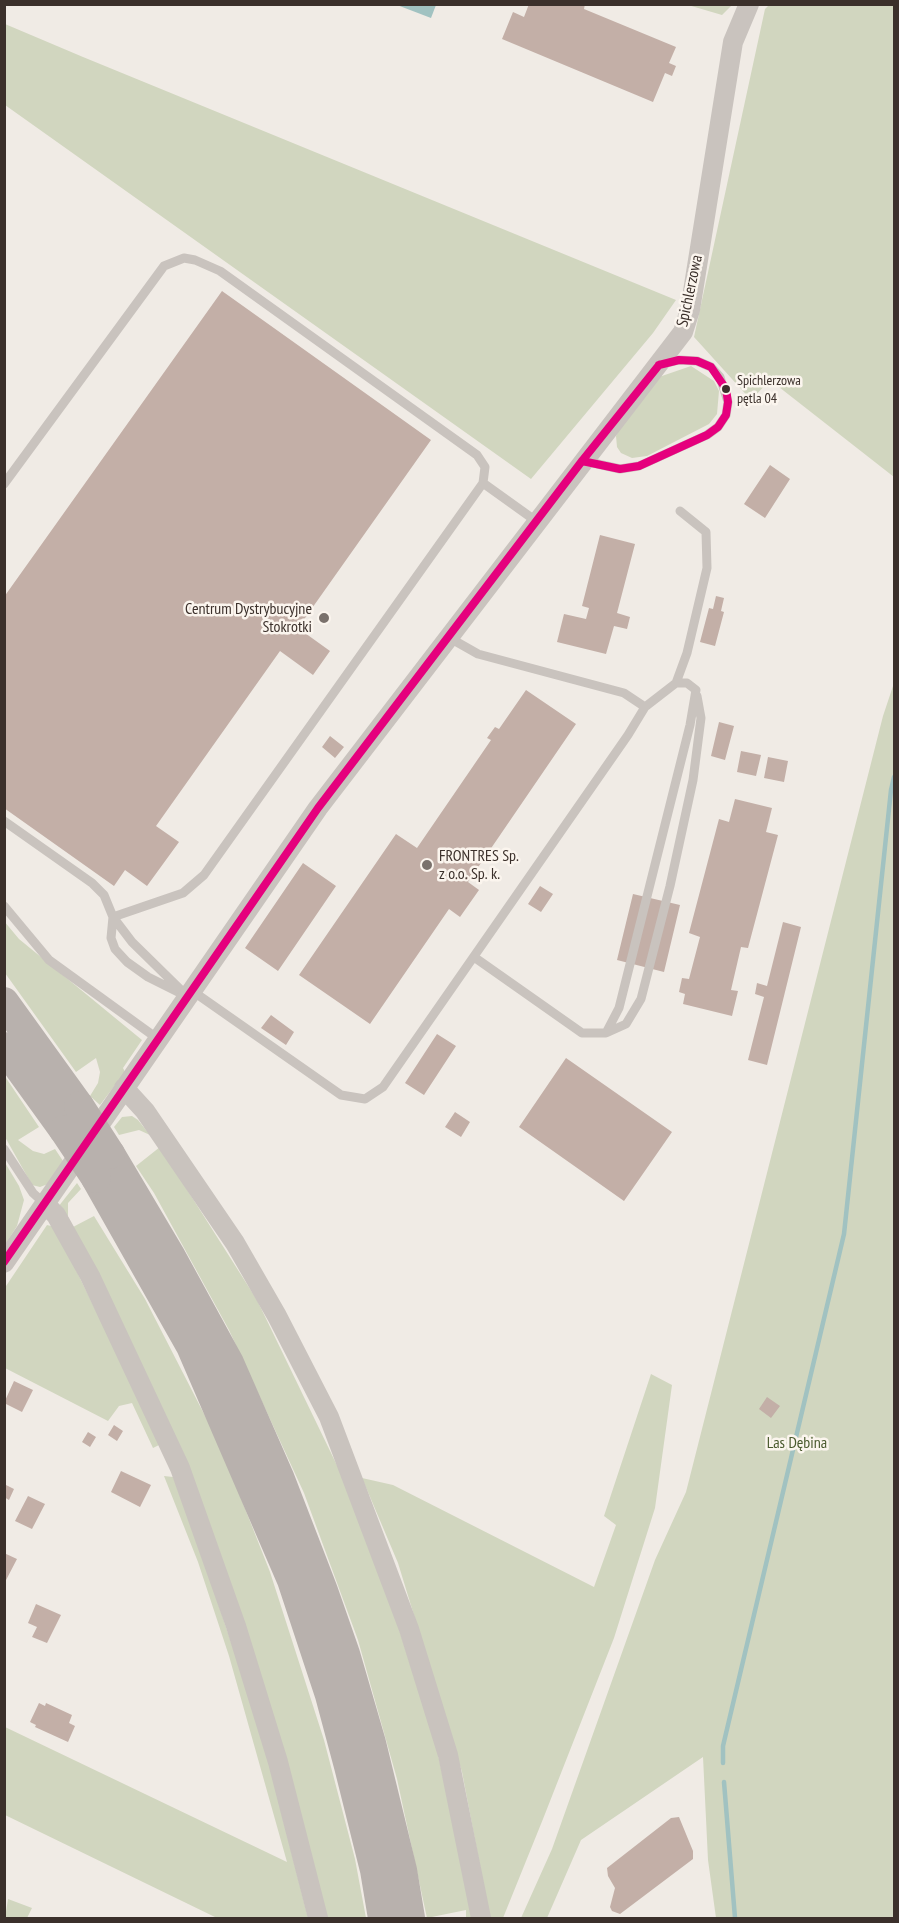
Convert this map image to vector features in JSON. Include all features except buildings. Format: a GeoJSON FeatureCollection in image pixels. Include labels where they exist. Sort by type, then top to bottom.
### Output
{"type":"FeatureCollection","features":[{"type":"Feature","properties":{"kind":"main road"},"geometry":{"type":"LineString","coordinates":[[4,1002],[103,1166],[171,1257],[229,1363],[279,1477],[323,1591],[351,1676],[402,1870],[410,1918]]}},
{"type":"Feature","properties":{"kind":"main road"},"geometry":{"type":"LineString","coordinates":[[4,1047],[72,1118]]}},
{"type":"Feature","properties":{"kind":"main road"},"geometry":{"type":"LineString","coordinates":[[103,1166],[191,1346],[292,1580],[347,1756],[375,1870],[383,1918]]}},
{"type":"Feature","properties":{"kind":"street","name":"Spichlerzowa"},"geometry":{"type":"LineString","coordinates":[[4,1263],[318,808],[683,332],[690,310],[733,42],[749,4]]}},
{"type":"Feature","properties":{"kind":"street"},"geometry":{"type":"LineString","coordinates":[[124,1088],[145,1111],[235,1243],[277,1316],[328,1417],[409,1629],[441,1732],[481,1918]]}},
{"type":"Feature","properties":{"kind":"street"},"geometry":{"type":"LineString","coordinates":[[45,1203],[56,1215],[90,1276],[180,1468],[236,1626],[274,1750],[318,1918]]}},
{"type":"Feature","properties":{"kind":"lane"},"geometry":{"type":"LineString","coordinates":[[4,484],[164,266],[184,258],[195,260],[220,271],[477,455],[485,467],[483,483],[204,875],[183,893],[113,917]]}},
{"type":"Feature","properties":{"kind":"lane"},"geometry":{"type":"LineString","coordinates":[[582,461],[620,469],[639,466],[707,435],[718,427],[726,415],[728,402],[726,389],[711,367],[688,360],[659,365]]}},
{"type":"Feature","properties":{"kind":"lane"},"geometry":{"type":"LineString","coordinates":[[483,483],[536,522]]}},
{"type":"Feature","properties":{"kind":"lane"},"geometry":{"type":"LineString","coordinates":[[4,820],[104,895],[113,917],[132,942],[189,993],[341,1095],[365,1099],[383,1087],[628,735],[645,707],[676,683],[687,653],[707,568],[706,532],[680,511]]}},
{"type":"Feature","properties":{"kind":"lane"},"geometry":{"type":"LineString","coordinates":[[448,637],[478,654],[624,693],[645,707]]}},
{"type":"Feature","properties":{"kind":"lane"},"geometry":{"type":"LineString","coordinates":[[474,957],[582,1033],[606,1033],[626,1024],[641,999],[693,780],[701,718],[696,690],[687,683],[676,683]]}},
{"type":"Feature","properties":{"kind":"lane"},"geometry":{"type":"LineString","coordinates":[[606,1033],[619,1008],[690,725],[696,690]]}},
{"type":"Feature","properties":{"kind":"lane"},"geometry":{"type":"LineString","coordinates":[[4,906],[50,960],[158,1039]]}},
{"type":"Feature","properties":{"kind":"lane"},"geometry":{"type":"LineString","coordinates":[[113,917],[111,938],[115,949],[127,962],[148,977],[189,993]]}},
{"type":"Feature","properties":{"kind":"lane"},"geometry":{"type":"LineString","coordinates":[[4,1149],[33,1193],[45,1203]]}},
{"type":"Feature","properties":{"kind":"green space"},"geometry":{"type":"Polygon","coordinates":[[[770,4],[894,5],[894,477],[770,380],[751,400],[694,337],[765,9],[770,4]]]}},
{"type":"Feature","properties":{"kind":"green space"},"geometry":{"type":"Polygon","coordinates":[[[688,5],[732,5],[722,15],[688,5]]]}},
{"type":"Feature","properties":{"kind":"green space"},"geometry":{"type":"Polygon","coordinates":[[[5,24],[676,300],[653,333],[531,479],[5,105],[5,24]]]}},
{"type":"Feature","properties":{"kind":"green space"},"geometry":{"type":"Polygon","coordinates":[[[691,366],[714,381],[719,391],[717,414],[709,424],[647,456],[632,458],[621,453],[617,447],[616,436],[620,427],[659,377],[691,366]]]}},
{"type":"Feature","properties":{"kind":"green space","name":"Las Dębina"},"geometry":{"type":"Polygon","coordinates":[[[894,683],[894,1918],[716,1918],[708,1860],[703,1757],[581,1840],[547,1918],[521,1918],[552,1849],[655,1560],[686,1492],[883,716],[894,683]]]}},
{"type":"Feature","properties":{"kind":"green space"},"geometry":{"type":"Polygon","coordinates":[[[4,921],[19,939],[142,1040],[123,1068],[125,1072],[100,1105],[90,1096],[98,1083],[100,1072],[96,1058],[76,1072],[5,973],[4,921]]]}},
{"type":"Feature","properties":{"kind":"green space"},"geometry":{"type":"Polygon","coordinates":[[[4,1075],[39,1127],[18,1140],[33,1151],[44,1154],[55,1149],[63,1161],[48,1184],[40,1187],[32,1185],[5,1137],[4,1075]]]}},
{"type":"Feature","properties":{"kind":"green space"},"geometry":{"type":"Polygon","coordinates":[[[132,1116],[150,1135],[139,1130],[119,1135],[114,1127],[122,1117],[132,1116]]]}},
{"type":"Feature","properties":{"kind":"green space"},"geometry":{"type":"Polygon","coordinates":[[[160,1147],[257,1300],[347,1486],[390,1600],[437,1750],[474,1918],[466,1918],[466,1910],[427,1918],[397,1779],[358,1640],[304,1493],[229,1330],[154,1193],[136,1166],[160,1147]]]}},
{"type":"Feature","properties":{"kind":"green space"},"geometry":{"type":"Polygon","coordinates":[[[4,1161],[19,1186],[24,1200],[17,1226],[5,1245],[4,1161]]]}},
{"type":"Feature","properties":{"kind":"green space"},"geometry":{"type":"Polygon","coordinates":[[[77,1183],[81,1189],[68,1203],[68,1217],[73,1227],[94,1216],[145,1299],[220,1445],[270,1572],[324,1740],[355,1859],[366,1918],[321,1918],[235,1614],[58,1207],[77,1183]]]}},
{"type":"Feature","properties":{"kind":"green space"},"geometry":{"type":"Polygon","coordinates":[[[47,1225],[55,1227],[161,1444],[153,1448],[132,1403],[119,1406],[108,1421],[5,1368],[4,1289],[47,1225]]]}},
{"type":"Feature","properties":{"kind":"green space"},"geometry":{"type":"Polygon","coordinates":[[[651,1374],[672,1385],[655,1508],[614,1638],[543,1819],[503,1918],[490,1918],[462,1772],[398,1563],[362,1478],[393,1485],[594,1587],[616,1525],[604,1516],[651,1374]]]}},
{"type":"Feature","properties":{"kind":"green space"},"geometry":{"type":"Polygon","coordinates":[[[164,1476],[173,1477],[189,1516],[261,1732],[308,1918],[217,1918],[5,1815],[5,1727],[287,1862],[229,1656],[198,1562],[164,1476]]]}},
{"type":"Feature","properties":{"kind":"green space"},"geometry":{"type":"Polygon","coordinates":[[[8,1899],[32,1908],[27,1918],[5,1918],[8,1899]]]}},
{"type":"Feature","properties":{"kind":"water"},"geometry":{"type":"Polygon","coordinates":[[[397,5],[436,5],[431,18],[397,5]]]}},
{"type":"Feature","properties":{"kind":"waterway"},"geometry":{"type":"LineString","coordinates":[[723,1763],[723,1746],[844,1234],[894,777]]}},
{"type":"Feature","properties":{"kind":"waterway"},"geometry":{"type":"LineString","coordinates":[[724,1782],[735,1918]]}},
{"type":"Feature","properties":{"kind":"transit line"},"geometry":{"type":"LineString","coordinates":[[582,461],[620,469],[639,466],[707,435],[718,427],[726,415],[728,402],[726,389],[711,367],[697,361],[679,360],[659,365]]}},
{"type":"Feature","properties":{"kind":"transit line"},"geometry":{"type":"LineString","coordinates":[[4,1262],[318,808],[582,461],[659,365]]}},
{"type":"Feature","properties":{"kind":"place","name":"Spichlerzowa pętla 04"},"geometry":{"type":"Point","coordinates":[726,389]}},
{"type":"Feature","properties":{"kind":"place","name":"Centrum Dystrybucyjne Stokrotki"},"geometry":{"type":"Point","coordinates":[324,618]}},
{"type":"Feature","properties":{"kind":"place","name":"FRONTRES Sp. z o.o. Sp. k."},"geometry":{"type":"Point","coordinates":[427,865]}}]}
